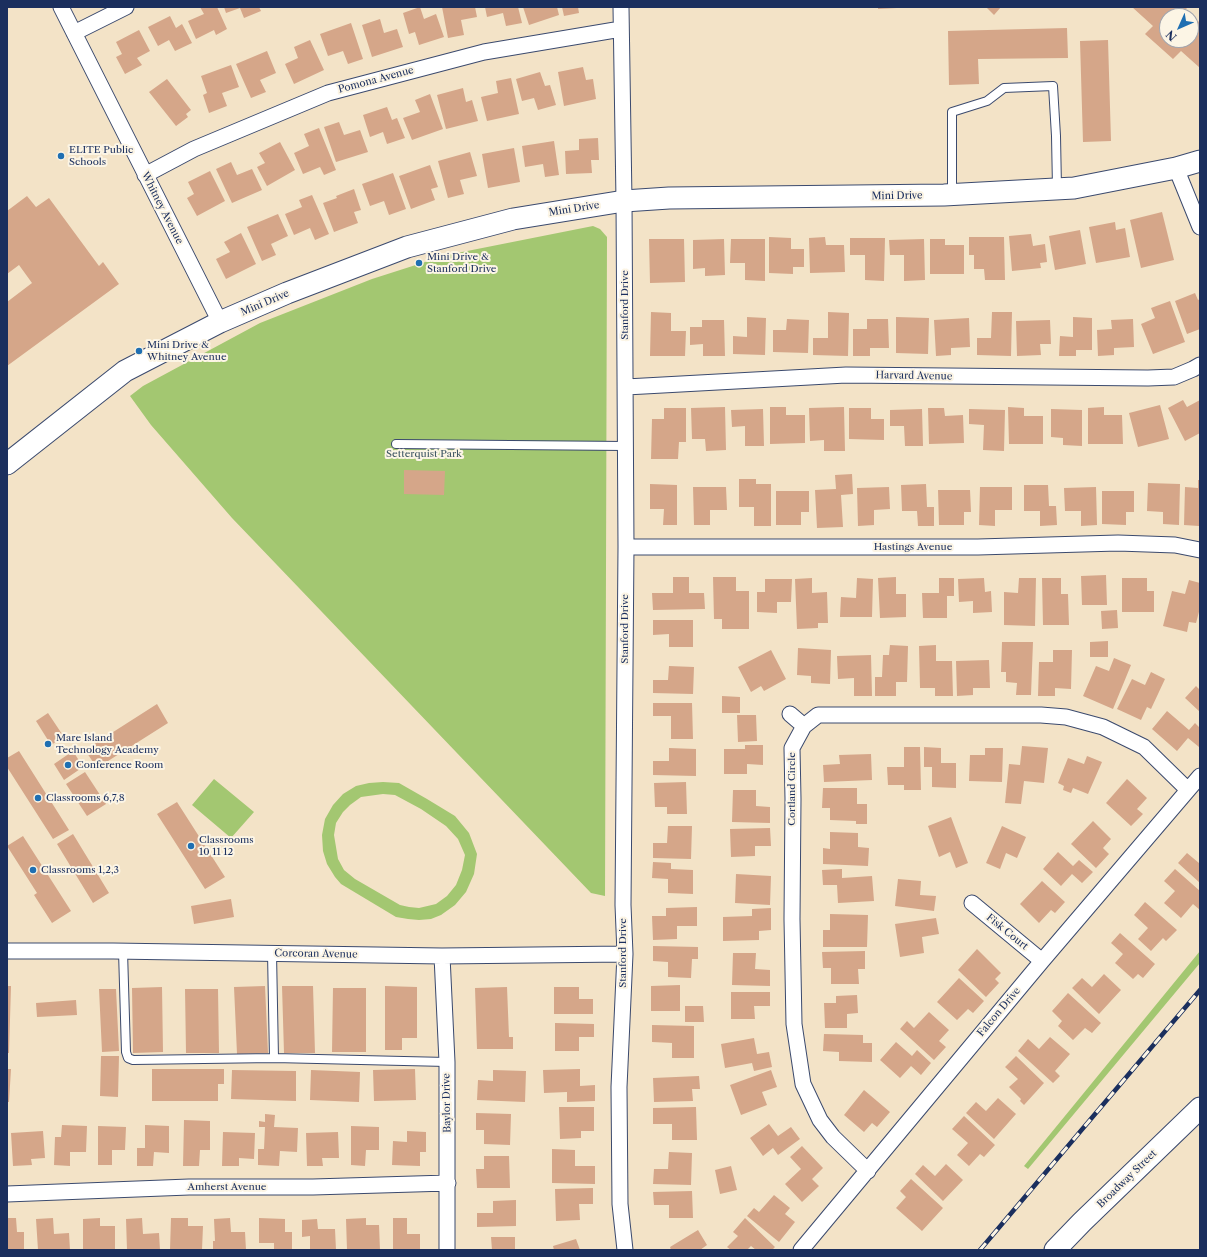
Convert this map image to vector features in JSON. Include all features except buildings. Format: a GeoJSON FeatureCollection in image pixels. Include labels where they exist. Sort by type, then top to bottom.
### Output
{"type":"FeatureCollection","features":[{"type":"Feature","properties":{"kind":"street","name":"Whitney Avenue"},"geometry":{"type":"LineString","coordinates":[[61,7],[220,322]]}},
{"type":"Feature","properties":{"kind":"street"},"geometry":{"type":"LineString","coordinates":[[74,33],[126,7]]}},
{"type":"Feature","properties":{"kind":"street","name":"Stanford Drive"},"geometry":{"type":"LineString","coordinates":[[621,7],[626,387],[626,547],[623,905],[625,954],[619,1087],[620,1204],[624,1250]]}},
{"type":"Feature","properties":{"kind":"street","name":"Pomona Avenue"},"geometry":{"type":"LineString","coordinates":[[146,175],[194,149],[328,93],[484,52],[621,29]]}},
{"type":"Feature","properties":{"kind":"street","name":"Mini Drive"},"geometry":{"type":"LineString","coordinates":[[7,464],[125,372],[220,322],[288,293],[407,247],[513,219],[624,201],[669,198],[952,195],[1074,188],[1176,168],[1200,161]]}},
{"type":"Feature","properties":{"kind":"street"},"geometry":{"type":"LineString","coordinates":[[1176,168],[1200,227]]}},
{"type":"Feature","properties":{"kind":"street","name":"Harvard Avenue"},"geometry":{"type":"LineString","coordinates":[[626,387],[846,375],[1148,378],[1174,377],[1193,370],[1200,365]]}},
{"type":"Feature","properties":{"kind":"street","name":"Hastings Avenue"},"geometry":{"type":"LineString","coordinates":[[626,547],[978,547],[1118,543],[1175,545],[1200,550]]}},
{"type":"Feature","properties":{"kind":"street"},"geometry":{"type":"LineString","coordinates":[[790,714],[804,726]]}},
{"type":"Feature","properties":{"kind":"street","name":"Cortland Circle"},"geometry":{"type":"LineString","coordinates":[[868,1171],[833,1137],[820,1120],[803,1084],[794,1024],[792,918],[792,748],[804,726],[818,715],[1041,715],[1066,717],[1103,727],[1144,747],[1188,790]]}},
{"type":"Feature","properties":{"kind":"street","name":"Falcon Drive"},"geometry":{"type":"LineString","coordinates":[[801,1250],[1042,961],[1200,776]]}},
{"type":"Feature","properties":{"kind":"street","name":"Fisk Court"},"geometry":{"type":"LineString","coordinates":[[972,903],[1042,961]]}},
{"type":"Feature","properties":{"kind":"street","name":"Corcoran Avenue"},"geometry":{"type":"LineString","coordinates":[[7,951],[123,951],[442,956],[625,954]]}},
{"type":"Feature","properties":{"kind":"street","name":"Baylor Drive"},"geometry":{"type":"LineString","coordinates":[[442,956],[447,1062],[447,1250]]}},
{"type":"Feature","properties":{"kind":"street","name":"Broadway Street"},"geometry":{"type":"LineString","coordinates":[[1055,1250],[1082,1222],[1196,1115]]}},
{"type":"Feature","properties":{"kind":"street","name":"Amherst Avenue"},"geometry":{"type":"LineString","coordinates":[[7,1194],[189,1187],[313,1187],[448,1183]]}},
{"type":"Feature","properties":{"kind":"lane"},"geometry":{"type":"LineString","coordinates":[[952,195],[952,112],[987,101],[1004,88],[1053,86],[1056,136],[1056,189]]}},
{"type":"Feature","properties":{"kind":"lane"},"geometry":{"type":"LineString","coordinates":[[396,444],[625,446]]}},
{"type":"Feature","properties":{"kind":"lane"},"geometry":{"type":"LineString","coordinates":[[123,951],[126,1052],[128,1058],[138,1060],[274,1058],[447,1062]]}},
{"type":"Feature","properties":{"kind":"lane"},"geometry":{"type":"LineString","coordinates":[[272,953],[274,1058]]}},
{"type":"Feature","properties":{"kind":"green space","name":"Setterquist Park"},"geometry":{"type":"Polygon","coordinates":[[[593,226],[600,229],[607,237],[605,896],[591,893],[232,518],[151,425],[130,396],[143,386],[260,323],[372,279],[447,255],[593,226]]]}},
{"type":"Feature","properties":{"kind":"green space"},"geometry":{"type":"Polygon","coordinates":[[[214,779],[254,812],[231,838],[192,805],[214,779]]]}},
{"type":"Feature","properties":{"kind":"green space"},"geometry":{"type":"Polygon","coordinates":[[[369,783],[399,783],[455,816],[469,833],[477,854],[474,874],[466,892],[455,905],[441,915],[431,919],[419,920],[396,917],[341,884],[327,864],[323,851],[322,835],[325,819],[333,805],[343,794],[356,786],[369,783]],[[383,794],[361,797],[343,812],[336,823],[334,835],[338,859],[344,870],[355,879],[400,905],[419,908],[436,904],[447,896],[456,885],[462,870],[465,855],[458,839],[446,826],[421,809],[395,795],[383,794]]]}},
{"type":"Feature","properties":{"kind":"green space"},"geometry":{"type":"Polygon","coordinates":[[[1200,951],[1200,963],[1028,1169],[1024,1166],[1200,951]]]}},
{"type":"Feature","properties":{"kind":"railway"},"geometry":{"type":"LineString","coordinates":[[980,1250],[1200,990]]}},
{"type":"Feature","properties":{"kind":"place","name":"ELITE Public Schools"},"geometry":{"type":"Point","coordinates":[61,156]}},
{"type":"Feature","properties":{"kind":"place","name":"Mini Drive & Stanford Drive"},"geometry":{"type":"Point","coordinates":[419,263]}},
{"type":"Feature","properties":{"kind":"place","name":"Mini Drive & Whitney Avenue"},"geometry":{"type":"Point","coordinates":[139,351]}},
{"type":"Feature","properties":{"kind":"place","name":"Mare Island Technology Academy"},"geometry":{"type":"Point","coordinates":[48,744]}},
{"type":"Feature","properties":{"kind":"place","name":"Conference Room"},"geometry":{"type":"Point","coordinates":[68,765]}},
{"type":"Feature","properties":{"kind":"place","name":"Classrooms 6,7,8"},"geometry":{"type":"Point","coordinates":[38,798]}},
{"type":"Feature","properties":{"kind":"place","name":"Classrooms 10 11 12"},"geometry":{"type":"Point","coordinates":[191,846]}},
{"type":"Feature","properties":{"kind":"place","name":"Classrooms 1,2,3"},"geometry":{"type":"Point","coordinates":[33,870]}}]}
